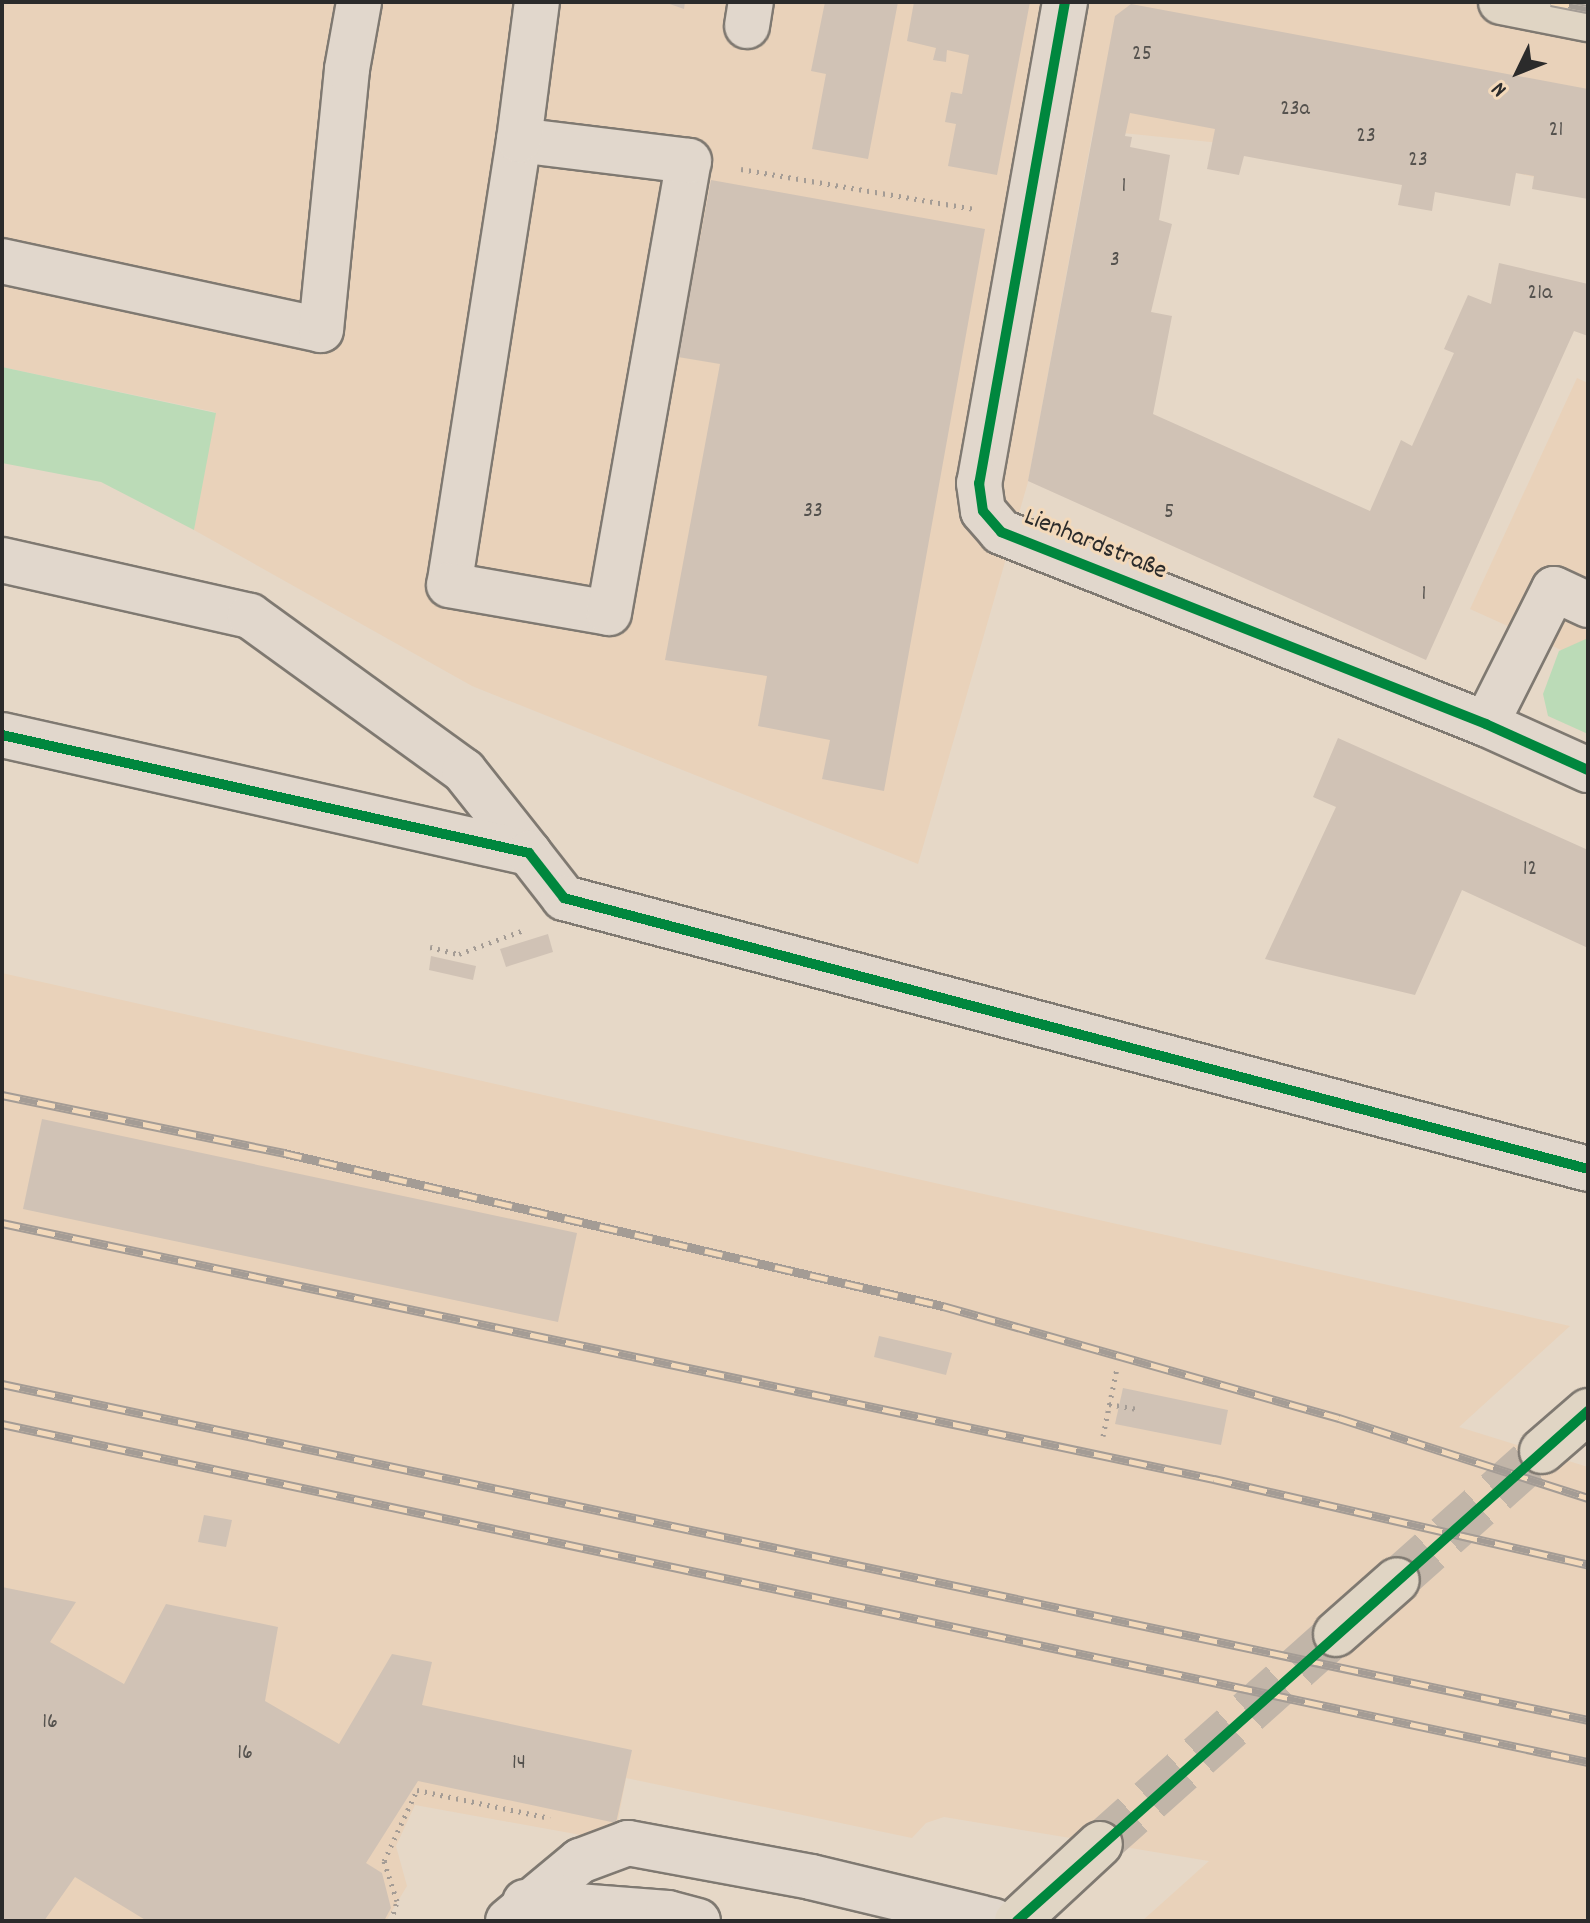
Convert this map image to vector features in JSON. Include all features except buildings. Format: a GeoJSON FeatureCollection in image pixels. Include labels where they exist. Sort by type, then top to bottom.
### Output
{"type":"FeatureCollection","features":[{"type":"Feature","properties":{"kind":"main road"},"geometry":{"type":"LineString","coordinates":[[1501,2],[1588,19]]}},
{"type":"Feature","properties":{"kind":"main road"},"geometry":{"type":"LineString","coordinates":[[1542,1451],[1588,1411]]}},
{"type":"Feature","properties":{"kind":"main road"},"geometry":{"type":"LineString","coordinates":[[1336,1634],[1397,1580]]}},
{"type":"Feature","properties":{"kind":"main road"},"geometry":{"type":"LineString","coordinates":[[1017,1921],[1100,1844]]}},
{"type":"Feature","properties":{"kind":"street"},"geometry":{"type":"LineString","coordinates":[[2,261],[321,330],[347,69],[359,2]]}},
{"type":"Feature","properties":{"kind":"street"},"geometry":{"type":"LineString","coordinates":[[519,140],[689,161],[609,613],[449,585],[519,140],[537,2]]}},
{"type":"Feature","properties":{"kind":"street","name":"Lienhardstraße"},"geometry":{"type":"LineString","coordinates":[[1065,2],[979,483],[983,511],[1001,532],[1486,724],[1588,770]]}},
{"type":"Feature","properties":{"kind":"street"},"geometry":{"type":"LineString","coordinates":[[2,560],[250,616],[464,771],[564,898],[1588,1169]]}},
{"type":"Feature","properties":{"kind":"street"},"geometry":{"type":"LineString","coordinates":[[1486,724],[1554,589],[1588,605]]}},
{"type":"Feature","properties":{"kind":"street"},"geometry":{"type":"LineString","coordinates":[[2,735],[529,853]]}},
{"type":"Feature","properties":{"kind":"street"},"geometry":{"type":"LineString","coordinates":[[516,1911],[580,1861],[628,1843],[811,1877],[994,1921]]}},
{"type":"Feature","properties":{"kind":"street"},"geometry":{"type":"LineString","coordinates":[[516,1911],[668,1913],[698,1921]]}},
{"type":"Feature","properties":{"kind":"path"},"geometry":{"type":"LineString","coordinates":[[689,161],[989,212]]}},
{"type":"Feature","properties":{"kind":"path"},"geometry":{"type":"LineString","coordinates":[[430,947],[459,954],[546,921],[564,898]]}},
{"type":"Feature","properties":{"kind":"path"},"geometry":{"type":"LineString","coordinates":[[1103,1436],[1117,1368]]}},
{"type":"Feature","properties":{"kind":"path"},"geometry":{"type":"LineString","coordinates":[[1109,1404],[1136,1409]]}},
{"type":"Feature","properties":{"kind":"path"},"geometry":{"type":"LineString","coordinates":[[391,1921],[397,1901],[384,1861],[417,1790],[563,1821]]}},
{"type":"Feature","properties":{"kind":"shaded area"},"geometry":{"type":"Polygon","coordinates":[[[2,2],[1588,2],[1588,189],[1516,173],[1093,130],[1028,482],[918,864],[472,686],[194,530],[215,412],[2,367],[2,2]]]}},
{"type":"Feature","properties":{"kind":"shaded area"},"geometry":{"type":"Polygon","coordinates":[[[1577,378],[1588,383],[1588,662],[1470,609],[1577,378]]]}},
{"type":"Feature","properties":{"kind":"shaded area"},"geometry":{"type":"Polygon","coordinates":[[[2,973],[1570,1326],[1459,1427],[1588,1467],[1588,1921],[1142,1921],[1209,1861],[944,1817],[926,1823],[912,1838],[626,1778],[614,1841],[415,1805],[396,1846],[407,1886],[386,1921],[2,1921],[2,973]]]}},
{"type":"Feature","properties":{"kind":"green space"},"geometry":{"type":"Polygon","coordinates":[[[2,367],[216,413],[194,530],[101,482],[2,463],[2,367]]]}},
{"type":"Feature","properties":{"kind":"green space"},"geometry":{"type":"Polygon","coordinates":[[[1588,638],[1588,734],[1548,716],[1543,694],[1559,651],[1588,638]]]}},
{"type":"Feature","properties":{"kind":"tunnel"},"geometry":{"type":"LineString","coordinates":[[1397,1580],[1542,1451]]}},
{"type":"Feature","properties":{"kind":"tunnel"},"geometry":{"type":"LineString","coordinates":[[1100,1844],[1336,1634]]}},
{"type":"Feature","properties":{"kind":"railway"},"geometry":{"type":"LineString","coordinates":[[1551,2],[1588,9]]}},
{"type":"Feature","properties":{"kind":"railway"},"geometry":{"type":"LineString","coordinates":[[2,1095],[284,1153],[943,1306],[1339,1418],[1588,1498]]}},
{"type":"Feature","properties":{"kind":"railway"},"geometry":{"type":"LineString","coordinates":[[2,1223],[1214,1479],[1588,1565]]}},
{"type":"Feature","properties":{"kind":"railway"},"geometry":{"type":"LineString","coordinates":[[2,1384],[1588,1720]]}},
{"type":"Feature","properties":{"kind":"railway"},"geometry":{"type":"LineString","coordinates":[[2,1424],[1588,1762]]}},
{"type":"Feature","properties":{"kind":"cycle path"},"geometry":{"type":"LineString","coordinates":[[1065,2],[979,483],[983,511],[1001,532],[1486,724],[1588,770]]}},
{"type":"Feature","properties":{"kind":"cycle path"},"geometry":{"type":"LineString","coordinates":[[2,735],[529,853],[564,898],[1588,1169]]}},
{"type":"Feature","properties":{"kind":"cycle path"},"geometry":{"type":"LineString","coordinates":[[1017,1921],[1588,1411]]}}]}
